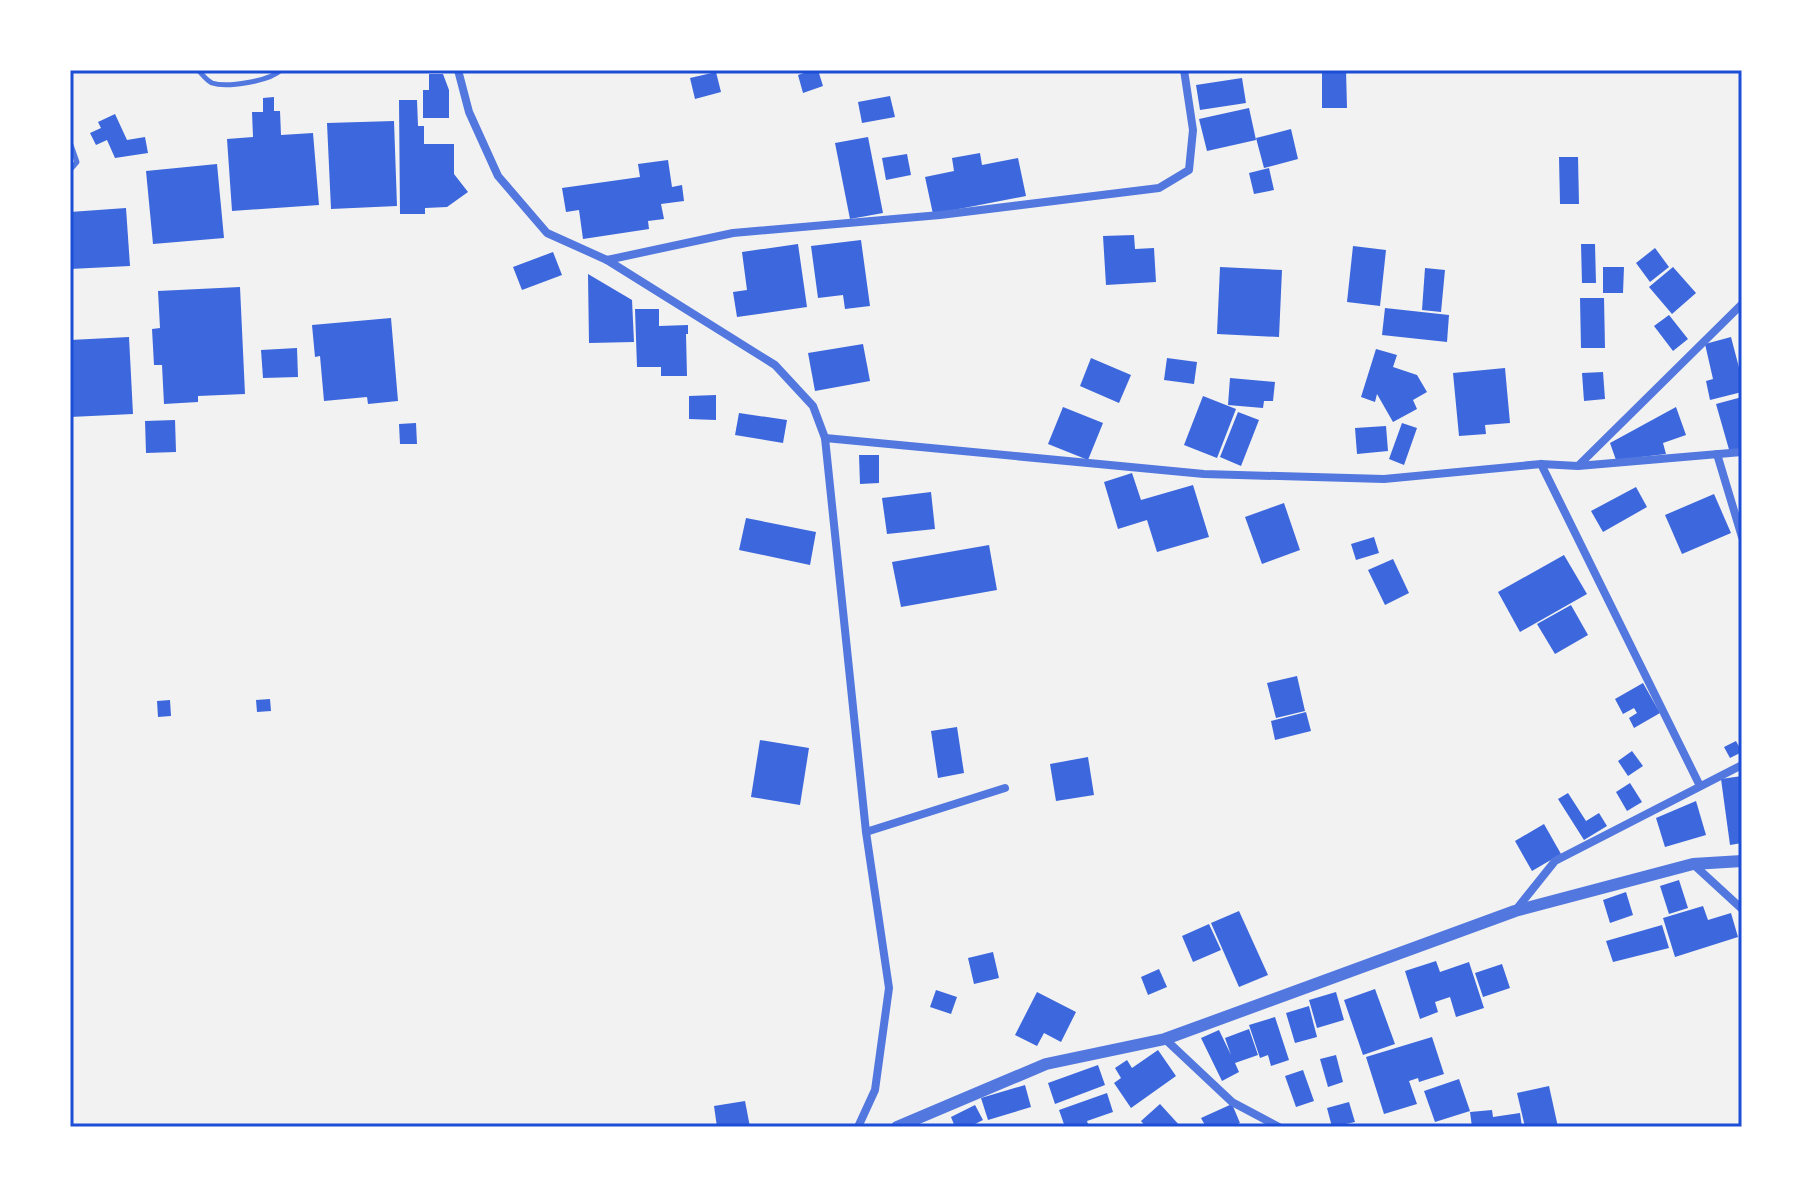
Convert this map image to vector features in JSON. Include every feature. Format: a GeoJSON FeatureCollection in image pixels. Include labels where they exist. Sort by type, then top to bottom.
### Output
{"type":"FeatureCollection","features":[{"type":"Feature","properties":{"kind":"street"},"geometry":{"type":"LineString","coordinates":[[458,70],[469,112],[498,176],[547,233],[607,260],[775,365],[813,406],[825,438],[866,832],[889,988],[875,1090],[858,1127]]}},
{"type":"Feature","properties":{"kind":"street"},"geometry":{"type":"LineString","coordinates":[[607,260],[733,233],[940,215],[1159,188],[1189,170],[1193,130],[1184,70]]}},
{"type":"Feature","properties":{"kind":"street"},"geometry":{"type":"LineString","coordinates":[[1578,466],[1742,304]]}},
{"type":"Feature","properties":{"kind":"street"},"geometry":{"type":"LineString","coordinates":[[825,438],[1204,474],[1384,479],[1541,464],[1578,466],[1742,452]]}},
{"type":"Feature","properties":{"kind":"street"},"geometry":{"type":"LineString","coordinates":[[1717,454],[1742,537]]}},
{"type":"Feature","properties":{"kind":"street"},"geometry":{"type":"LineString","coordinates":[[1541,464],[1700,786]]}},
{"type":"Feature","properties":{"kind":"street"},"geometry":{"type":"LineString","coordinates":[[1515,911],[1555,861],[1742,765]]}},
{"type":"Feature","properties":{"kind":"street"},"geometry":{"type":"LineString","coordinates":[[866,832],[1005,788]]}},
{"type":"Feature","properties":{"kind":"street"},"geometry":{"type":"LineString","coordinates":[[897,1127],[1046,1064],[1165,1039],[1515,911],[1693,864],[1742,861]]}},
{"type":"Feature","properties":{"kind":"street"},"geometry":{"type":"LineString","coordinates":[[1693,864],[1742,909]]}},
{"type":"Feature","properties":{"kind":"street"},"geometry":{"type":"LineString","coordinates":[[1165,1039],[1232,1102],[1279,1127]]}},
{"type":"Feature","properties":{"kind":"lane"},"geometry":{"type":"LineString","coordinates":[[198,70],[208,82],[222,85],[274,77],[281,70]]}},
{"type":"Feature","properties":{"kind":"lane"},"geometry":{"type":"LineString","coordinates":[[70,142],[77,162],[70,170]]}},
{"type":"Feature","properties":{"kind":"building"},"geometry":{"type":"Polygon","coordinates":[[[818,70],[823,86],[803,93],[798,75],[818,70]]]}},
{"type":"Feature","properties":{"kind":"building"},"geometry":{"type":"Polygon","coordinates":[[[1322,70],[1346,70],[1347,108],[1322,108],[1322,70]]]}},
{"type":"Feature","properties":{"kind":"building"},"geometry":{"type":"Polygon","coordinates":[[[716,72],[721,92],[695,99],[690,78],[716,72]]]}},
{"type":"Feature","properties":{"kind":"building"},"geometry":{"type":"Polygon","coordinates":[[[429,74],[443,74],[449,90],[449,118],[423,118],[423,90],[429,90],[429,74]]]}},
{"type":"Feature","properties":{"kind":"building"},"geometry":{"type":"Polygon","coordinates":[[[1242,78],[1246,103],[1200,110],[1196,85],[1242,78]]]}},
{"type":"Feature","properties":{"kind":"building"},"geometry":{"type":"Polygon","coordinates":[[[890,96],[895,117],[862,123],[858,102],[890,96]]]}},
{"type":"Feature","properties":{"kind":"building"},"geometry":{"type":"Polygon","coordinates":[[[274,97],[274,111],[280,111],[281,135],[313,133],[319,205],[232,211],[227,139],[253,137],[252,112],[263,112],[263,98],[274,97]]]}},
{"type":"Feature","properties":{"kind":"building"},"geometry":{"type":"Polygon","coordinates":[[[399,100],[417,100],[418,126],[424,126],[424,144],[454,144],[454,174],[468,192],[447,207],[425,208],[425,214],[400,214],[399,100]]]}},
{"type":"Feature","properties":{"kind":"building"},"geometry":{"type":"Polygon","coordinates":[[[1249,108],[1256,140],[1207,151],[1199,119],[1249,108]]]}},
{"type":"Feature","properties":{"kind":"building"},"geometry":{"type":"Polygon","coordinates":[[[115,114],[127,140],[145,137],[148,153],[115,158],[107,140],[96,145],[90,133],[101,128],[98,122],[115,114]]]}},
{"type":"Feature","properties":{"kind":"building"},"geometry":{"type":"Polygon","coordinates":[[[394,121],[397,206],[331,209],[327,123],[394,121]]]}},
{"type":"Feature","properties":{"kind":"building"},"geometry":{"type":"Polygon","coordinates":[[[1291,129],[1298,159],[1264,168],[1256,138],[1291,129]]]}},
{"type":"Feature","properties":{"kind":"building"},"geometry":{"type":"Polygon","coordinates":[[[868,137],[883,213],[850,219],[835,143],[868,137]]]}},
{"type":"Feature","properties":{"kind":"building"},"geometry":{"type":"Polygon","coordinates":[[[980,153],[982,165],[1018,158],[1026,196],[933,214],[925,177],[954,171],[952,158],[980,153]]]}},
{"type":"Feature","properties":{"kind":"building"},"geometry":{"type":"Polygon","coordinates":[[[907,154],[911,175],[886,180],[882,158],[907,154]]]}},
{"type":"Feature","properties":{"kind":"building"},"geometry":{"type":"Polygon","coordinates":[[[1559,157],[1578,157],[1579,204],[1560,204],[1559,157]]]}},
{"type":"Feature","properties":{"kind":"building"},"geometry":{"type":"Polygon","coordinates":[[[668,160],[672,187],[682,185],[684,201],[661,204],[664,219],[648,221],[649,229],[583,239],[579,210],[566,212],[562,188],[640,177],[638,164],[668,160]]]}},
{"type":"Feature","properties":{"kind":"building"},"geometry":{"type":"Polygon","coordinates":[[[217,164],[224,238],[153,244],[146,171],[217,164]]]}},
{"type":"Feature","properties":{"kind":"building"},"geometry":{"type":"Polygon","coordinates":[[[1269,168],[1274,190],[1254,194],[1249,173],[1269,168]]]}},
{"type":"Feature","properties":{"kind":"building"},"geometry":{"type":"Polygon","coordinates":[[[126,208],[130,266],[70,269],[70,212],[126,208]]]}},
{"type":"Feature","properties":{"kind":"building"},"geometry":{"type":"Polygon","coordinates":[[[1134,235],[1135,249],[1154,248],[1156,282],[1106,285],[1103,236],[1134,235]]]}},
{"type":"Feature","properties":{"kind":"building"},"geometry":{"type":"Polygon","coordinates":[[[861,240],[870,306],[845,309],[843,295],[818,298],[811,246],[861,240]]]}},
{"type":"Feature","properties":{"kind":"building"},"geometry":{"type":"Polygon","coordinates":[[[798,244],[807,307],[737,317],[733,292],[747,290],[742,252],[798,244]]]}},
{"type":"Feature","properties":{"kind":"building"},"geometry":{"type":"Polygon","coordinates":[[[1581,244],[1595,244],[1596,283],[1582,283],[1581,244]]]}},
{"type":"Feature","properties":{"kind":"building"},"geometry":{"type":"Polygon","coordinates":[[[1353,246],[1386,250],[1380,306],[1347,302],[1353,246]]]}},
{"type":"Feature","properties":{"kind":"building"},"geometry":{"type":"Polygon","coordinates":[[[1655,248],[1669,267],[1650,282],[1636,263],[1655,248]]]}},
{"type":"Feature","properties":{"kind":"building"},"geometry":{"type":"Polygon","coordinates":[[[553,252],[562,275],[522,290],[513,267],[553,252]]]}},
{"type":"Feature","properties":{"kind":"building"},"geometry":{"type":"Polygon","coordinates":[[[1220,267],[1282,270],[1279,337],[1217,334],[1220,267]]]}},
{"type":"Feature","properties":{"kind":"building"},"geometry":{"type":"Polygon","coordinates":[[[1603,267],[1624,267],[1623,293],[1603,293],[1603,267]]]}},
{"type":"Feature","properties":{"kind":"building"},"geometry":{"type":"Polygon","coordinates":[[[1673,267],[1696,293],[1672,314],[1649,287],[1673,267]]]}},
{"type":"Feature","properties":{"kind":"building"},"geometry":{"type":"Polygon","coordinates":[[[1425,268],[1445,270],[1441,312],[1422,310],[1425,268]]]}},
{"type":"Feature","properties":{"kind":"building"},"geometry":{"type":"Polygon","coordinates":[[[588,274],[632,300],[634,342],[589,343],[588,274]]]}},
{"type":"Feature","properties":{"kind":"building"},"geometry":{"type":"Polygon","coordinates":[[[240,287],[245,394],[198,396],[198,402],[164,404],[162,365],[154,365],[152,329],[160,328],[158,291],[240,287]]]}},
{"type":"Feature","properties":{"kind":"building"},"geometry":{"type":"Polygon","coordinates":[[[1580,298],[1604,298],[1605,348],[1581,348],[1580,298]]]}},
{"type":"Feature","properties":{"kind":"building"},"geometry":{"type":"Polygon","coordinates":[[[1385,308],[1449,315],[1447,342],[1382,335],[1385,308]]]}},
{"type":"Feature","properties":{"kind":"building"},"geometry":{"type":"Polygon","coordinates":[[[635,309],[659,309],[659,326],[688,325],[687,376],[661,376],[661,367],[637,367],[635,309]]]}},
{"type":"Feature","properties":{"kind":"building"},"geometry":{"type":"Polygon","coordinates":[[[1669,315],[1688,339],[1673,351],[1654,326],[1669,315]]]}},
{"type":"Feature","properties":{"kind":"building"},"geometry":{"type":"Polygon","coordinates":[[[391,318],[398,401],[368,404],[367,397],[324,401],[320,356],[315,357],[312,325],[391,318]]]}},
{"type":"Feature","properties":{"kind":"building"},"geometry":{"type":"Polygon","coordinates":[[[129,337],[133,414],[70,417],[70,340],[129,337]]]}},
{"type":"Feature","properties":{"kind":"building"},"geometry":{"type":"Polygon","coordinates":[[[1731,337],[1742,379],[1742,392],[1710,400],[1706,381],[1713,379],[1705,344],[1731,337]]]}},
{"type":"Feature","properties":{"kind":"building"},"geometry":{"type":"Polygon","coordinates":[[[863,344],[870,381],[815,391],[808,353],[863,344]]]}},
{"type":"Feature","properties":{"kind":"building"},"geometry":{"type":"Polygon","coordinates":[[[297,348],[298,377],[263,378],[261,350],[297,348]]]}},
{"type":"Feature","properties":{"kind":"building"},"geometry":{"type":"Polygon","coordinates":[[[1376,349],[1397,355],[1393,367],[1417,375],[1427,392],[1413,400],[1417,409],[1393,422],[1377,394],[1375,402],[1361,397],[1376,349]]]}},
{"type":"Feature","properties":{"kind":"building"},"geometry":{"type":"Polygon","coordinates":[[[1091,358],[1131,375],[1119,403],[1080,386],[1091,358]]]}},
{"type":"Feature","properties":{"kind":"building"},"geometry":{"type":"Polygon","coordinates":[[[1167,358],[1197,362],[1194,384],[1164,380],[1167,358]]]}},
{"type":"Feature","properties":{"kind":"building"},"geometry":{"type":"Polygon","coordinates":[[[1505,368],[1510,423],[1485,425],[1486,434],[1459,436],[1453,373],[1505,368]]]}},
{"type":"Feature","properties":{"kind":"building"},"geometry":{"type":"Polygon","coordinates":[[[1603,372],[1605,399],[1584,401],[1582,373],[1603,372]]]}},
{"type":"Feature","properties":{"kind":"building"},"geometry":{"type":"Polygon","coordinates":[[[1230,378],[1275,382],[1273,401],[1264,401],[1263,408],[1228,405],[1230,378]]]}},
{"type":"Feature","properties":{"kind":"building"},"geometry":{"type":"Polygon","coordinates":[[[716,395],[716,420],[689,419],[689,396],[716,395]]]}},
{"type":"Feature","properties":{"kind":"building"},"geometry":{"type":"Polygon","coordinates":[[[1203,396],[1236,409],[1217,458],[1184,445],[1203,396]]]}},
{"type":"Feature","properties":{"kind":"building"},"geometry":{"type":"Polygon","coordinates":[[[1742,397],[1742,449],[1730,453],[1716,404],[1742,397]]]}},
{"type":"Feature","properties":{"kind":"building"},"geometry":{"type":"Polygon","coordinates":[[[1063,407],[1103,423],[1088,460],[1048,444],[1063,407]]]}},
{"type":"Feature","properties":{"kind":"building"},"geometry":{"type":"Polygon","coordinates":[[[1676,407],[1686,435],[1663,443],[1666,454],[1616,460],[1610,443],[1676,407]]]}},
{"type":"Feature","properties":{"kind":"building"},"geometry":{"type":"Polygon","coordinates":[[[1238,412],[1259,420],[1241,466],[1220,457],[1238,412]]]}},
{"type":"Feature","properties":{"kind":"building"},"geometry":{"type":"Polygon","coordinates":[[[739,413],[787,420],[783,443],[735,435],[739,413]]]}},
{"type":"Feature","properties":{"kind":"building"},"geometry":{"type":"Polygon","coordinates":[[[175,420],[176,452],[146,453],[145,421],[175,420]]]}},
{"type":"Feature","properties":{"kind":"building"},"geometry":{"type":"Polygon","coordinates":[[[416,423],[417,444],[400,444],[399,424],[416,423]]]}},
{"type":"Feature","properties":{"kind":"building"},"geometry":{"type":"Polygon","coordinates":[[[1402,423],[1417,428],[1404,465],[1389,459],[1402,423]]]}},
{"type":"Feature","properties":{"kind":"building"},"geometry":{"type":"Polygon","coordinates":[[[1386,426],[1388,451],[1357,454],[1355,428],[1386,426]]]}},
{"type":"Feature","properties":{"kind":"building"},"geometry":{"type":"Polygon","coordinates":[[[859,455],[879,455],[879,483],[860,484],[859,455]]]}},
{"type":"Feature","properties":{"kind":"building"},"geometry":{"type":"Polygon","coordinates":[[[1132,473],[1141,500],[1193,485],[1209,537],[1157,552],[1147,520],[1118,529],[1104,482],[1132,473]]]}},
{"type":"Feature","properties":{"kind":"building"},"geometry":{"type":"Polygon","coordinates":[[[1636,487],[1647,507],[1603,532],[1591,511],[1636,487]]]}},
{"type":"Feature","properties":{"kind":"building"},"geometry":{"type":"Polygon","coordinates":[[[931,492],[935,529],[887,534],[882,498],[931,492]]]}},
{"type":"Feature","properties":{"kind":"building"},"geometry":{"type":"Polygon","coordinates":[[[1714,494],[1731,533],[1682,554],[1665,515],[1714,494]]]}},
{"type":"Feature","properties":{"kind":"building"},"geometry":{"type":"Polygon","coordinates":[[[1284,503],[1300,550],[1262,564],[1245,517],[1284,503]]]}},
{"type":"Feature","properties":{"kind":"building"},"geometry":{"type":"Polygon","coordinates":[[[746,518],[816,532],[810,565],[739,550],[746,518]]]}},
{"type":"Feature","properties":{"kind":"building"},"geometry":{"type":"Polygon","coordinates":[[[1374,537],[1379,553],[1356,560],[1351,544],[1374,537]]]}},
{"type":"Feature","properties":{"kind":"building"},"geometry":{"type":"Polygon","coordinates":[[[989,545],[997,590],[901,607],[892,562],[989,545]]]}},
{"type":"Feature","properties":{"kind":"building"},"geometry":{"type":"Polygon","coordinates":[[[1564,555],[1587,594],[1520,632],[1498,592],[1564,555]]]}},
{"type":"Feature","properties":{"kind":"building"},"geometry":{"type":"Polygon","coordinates":[[[1393,559],[1409,593],[1385,605],[1368,570],[1393,559]]]}},
{"type":"Feature","properties":{"kind":"building"},"geometry":{"type":"Polygon","coordinates":[[[1571,605],[1588,635],[1555,654],[1537,624],[1571,605]]]}},
{"type":"Feature","properties":{"kind":"building"},"geometry":{"type":"Polygon","coordinates":[[[1297,676],[1305,711],[1276,718],[1267,683],[1297,676]]]}},
{"type":"Feature","properties":{"kind":"building"},"geometry":{"type":"Polygon","coordinates":[[[1643,683],[1660,713],[1634,728],[1629,718],[1637,713],[1634,708],[1623,714],[1615,699],[1643,683]]]}},
{"type":"Feature","properties":{"kind":"building"},"geometry":{"type":"Polygon","coordinates":[[[270,699],[271,711],[257,712],[256,700],[270,699]]]}},
{"type":"Feature","properties":{"kind":"building"},"geometry":{"type":"Polygon","coordinates":[[[170,700],[171,716],[158,717],[157,701],[170,700]]]}},
{"type":"Feature","properties":{"kind":"building"},"geometry":{"type":"Polygon","coordinates":[[[1306,712],[1311,731],[1275,740],[1271,721],[1306,712]]]}},
{"type":"Feature","properties":{"kind":"building"},"geometry":{"type":"Polygon","coordinates":[[[957,727],[964,773],[938,778],[931,731],[957,727]]]}},
{"type":"Feature","properties":{"kind":"building"},"geometry":{"type":"Polygon","coordinates":[[[760,740],[809,748],[800,805],[751,797],[760,740]]]}},
{"type":"Feature","properties":{"kind":"building"},"geometry":{"type":"Polygon","coordinates":[[[1736,741],[1742,752],[1730,758],[1724,747],[1736,741]]]}},
{"type":"Feature","properties":{"kind":"building"},"geometry":{"type":"Polygon","coordinates":[[[1632,751],[1643,766],[1628,776],[1618,761],[1632,751]]]}},
{"type":"Feature","properties":{"kind":"building"},"geometry":{"type":"Polygon","coordinates":[[[1088,757],[1094,795],[1056,801],[1050,764],[1088,757]]]}},
{"type":"Feature","properties":{"kind":"building"},"geometry":{"type":"Polygon","coordinates":[[[1742,776],[1742,843],[1730,845],[1721,779],[1742,776]]]}},
{"type":"Feature","properties":{"kind":"building"},"geometry":{"type":"Polygon","coordinates":[[[1630,783],[1642,802],[1627,811],[1616,792],[1630,783]]]}},
{"type":"Feature","properties":{"kind":"building"},"geometry":{"type":"Polygon","coordinates":[[[1568,793],[1586,821],[1599,813],[1607,826],[1584,840],[1558,799],[1568,793]]]}},
{"type":"Feature","properties":{"kind":"building"},"geometry":{"type":"Polygon","coordinates":[[[1696,801],[1706,835],[1665,847],[1656,818],[1696,801]]]}},
{"type":"Feature","properties":{"kind":"building"},"geometry":{"type":"Polygon","coordinates":[[[1544,824],[1561,854],[1532,871],[1515,841],[1544,824]]]}},
{"type":"Feature","properties":{"kind":"building"},"geometry":{"type":"Polygon","coordinates":[[[1679,880],[1688,908],[1669,914],[1660,886],[1679,880]]]}},
{"type":"Feature","properties":{"kind":"building"},"geometry":{"type":"Polygon","coordinates":[[[1626,892],[1633,915],[1610,923],[1603,900],[1626,892]]]}},
{"type":"Feature","properties":{"kind":"building"},"geometry":{"type":"Polygon","coordinates":[[[1703,906],[1708,920],[1731,913],[1738,937],[1675,957],[1663,918],[1703,906]]]}},
{"type":"Feature","properties":{"kind":"building"},"geometry":{"type":"Polygon","coordinates":[[[1239,911],[1268,975],[1239,987],[1211,923],[1239,911]]]}},
{"type":"Feature","properties":{"kind":"building"},"geometry":{"type":"Polygon","coordinates":[[[1209,924],[1221,950],[1193,962],[1182,936],[1209,924]]]}},
{"type":"Feature","properties":{"kind":"building"},"geometry":{"type":"Polygon","coordinates":[[[1662,925],[1669,948],[1613,962],[1606,941],[1662,925]]]}},
{"type":"Feature","properties":{"kind":"building"},"geometry":{"type":"Polygon","coordinates":[[[993,952],[999,978],[974,984],[968,958],[993,952]]]}},
{"type":"Feature","properties":{"kind":"building"},"geometry":{"type":"Polygon","coordinates":[[[1436,961],[1440,972],[1469,962],[1484,1008],[1456,1017],[1450,997],[1435,1002],[1438,1012],[1420,1019],[1405,971],[1436,961]]]}},
{"type":"Feature","properties":{"kind":"building"},"geometry":{"type":"Polygon","coordinates":[[[1502,964],[1510,988],[1483,997],[1475,973],[1502,964]]]}},
{"type":"Feature","properties":{"kind":"building"},"geometry":{"type":"Polygon","coordinates":[[[1159,969],[1167,987],[1148,995],[1141,977],[1159,969]]]}},
{"type":"Feature","properties":{"kind":"building"},"geometry":{"type":"Polygon","coordinates":[[[1375,989],[1395,1044],[1363,1055],[1344,1000],[1375,989]]]}},
{"type":"Feature","properties":{"kind":"building"},"geometry":{"type":"Polygon","coordinates":[[[936,990],[957,997],[951,1014],[930,1007],[936,990]]]}},
{"type":"Feature","properties":{"kind":"building"},"geometry":{"type":"Polygon","coordinates":[[[1037,992],[1076,1012],[1061,1042],[1044,1033],[1037,1046],[1015,1035],[1037,992]]]}},
{"type":"Feature","properties":{"kind":"building"},"geometry":{"type":"Polygon","coordinates":[[[1336,992],[1344,1020],[1317,1028],[1309,1000],[1336,992]]]}},
{"type":"Feature","properties":{"kind":"building"},"geometry":{"type":"Polygon","coordinates":[[[1309,1006],[1317,1037],[1295,1043],[1286,1013],[1309,1006]]]}},
{"type":"Feature","properties":{"kind":"building"},"geometry":{"type":"Polygon","coordinates":[[[1275,1017],[1289,1060],[1271,1066],[1268,1055],[1260,1058],[1249,1025],[1275,1017]]]}},
{"type":"Feature","properties":{"kind":"building"},"geometry":{"type":"Polygon","coordinates":[[[1249,1029],[1258,1055],[1235,1063],[1239,1072],[1222,1081],[1201,1038],[1219,1030],[1231,1055],[1225,1038],[1249,1029]]]}},
{"type":"Feature","properties":{"kind":"building"},"geometry":{"type":"Polygon","coordinates":[[[1432,1037],[1444,1074],[1419,1082],[1418,1078],[1409,1081],[1417,1104],[1384,1114],[1366,1057],[1432,1037]]]}},
{"type":"Feature","properties":{"kind":"building"},"geometry":{"type":"Polygon","coordinates":[[[1158,1050],[1176,1076],[1131,1108],[1114,1083],[1121,1078],[1115,1068],[1127,1060],[1132,1068],[1158,1050]]]}},
{"type":"Feature","properties":{"kind":"building"},"geometry":{"type":"Polygon","coordinates":[[[1336,1055],[1343,1082],[1328,1087],[1320,1059],[1336,1055]]]}},
{"type":"Feature","properties":{"kind":"building"},"geometry":{"type":"Polygon","coordinates":[[[1098,1065],[1105,1085],[1055,1104],[1048,1083],[1098,1065]]]}},
{"type":"Feature","properties":{"kind":"building"},"geometry":{"type":"Polygon","coordinates":[[[1303,1070],[1314,1101],[1296,1107],[1285,1076],[1303,1070]]]}},
{"type":"Feature","properties":{"kind":"building"},"geometry":{"type":"Polygon","coordinates":[[[1459,1079],[1470,1111],[1435,1122],[1424,1091],[1459,1079]]]}},
{"type":"Feature","properties":{"kind":"building"},"geometry":{"type":"Polygon","coordinates":[[[1025,1085],[1031,1107],[988,1120],[981,1098],[1025,1085]]]}},
{"type":"Feature","properties":{"kind":"building"},"geometry":{"type":"Polygon","coordinates":[[[1549,1086],[1558,1127],[1525,1127],[1517,1093],[1549,1086]]]}},
{"type":"Feature","properties":{"kind":"building"},"geometry":{"type":"Polygon","coordinates":[[[1107,1093],[1113,1112],[1087,1121],[1089,1127],[1065,1127],[1059,1110],[1107,1093]]]}},
{"type":"Feature","properties":{"kind":"building"},"geometry":{"type":"Polygon","coordinates":[[[745,1101],[750,1127],[717,1127],[714,1106],[745,1101]]]}},
{"type":"Feature","properties":{"kind":"building"},"geometry":{"type":"Polygon","coordinates":[[[1349,1102],[1355,1122],[1332,1127],[1327,1108],[1349,1102]]]}},
{"type":"Feature","properties":{"kind":"building"},"geometry":{"type":"Polygon","coordinates":[[[1160,1104],[1181,1127],[1146,1127],[1141,1121],[1160,1104]]]}},
{"type":"Feature","properties":{"kind":"building"},"geometry":{"type":"Polygon","coordinates":[[[1232,1104],[1240,1123],[1231,1127],[1206,1127],[1201,1118],[1232,1104]]]}},
{"type":"Feature","properties":{"kind":"building"},"geometry":{"type":"Polygon","coordinates":[[[975,1105],[983,1120],[969,1127],[955,1127],[951,1117],[975,1105]]]}},
{"type":"Feature","properties":{"kind":"building"},"geometry":{"type":"Polygon","coordinates":[[[1492,1110],[1493,1117],[1520,1113],[1522,1127],[1472,1127],[1470,1112],[1492,1110]]]}}]}
